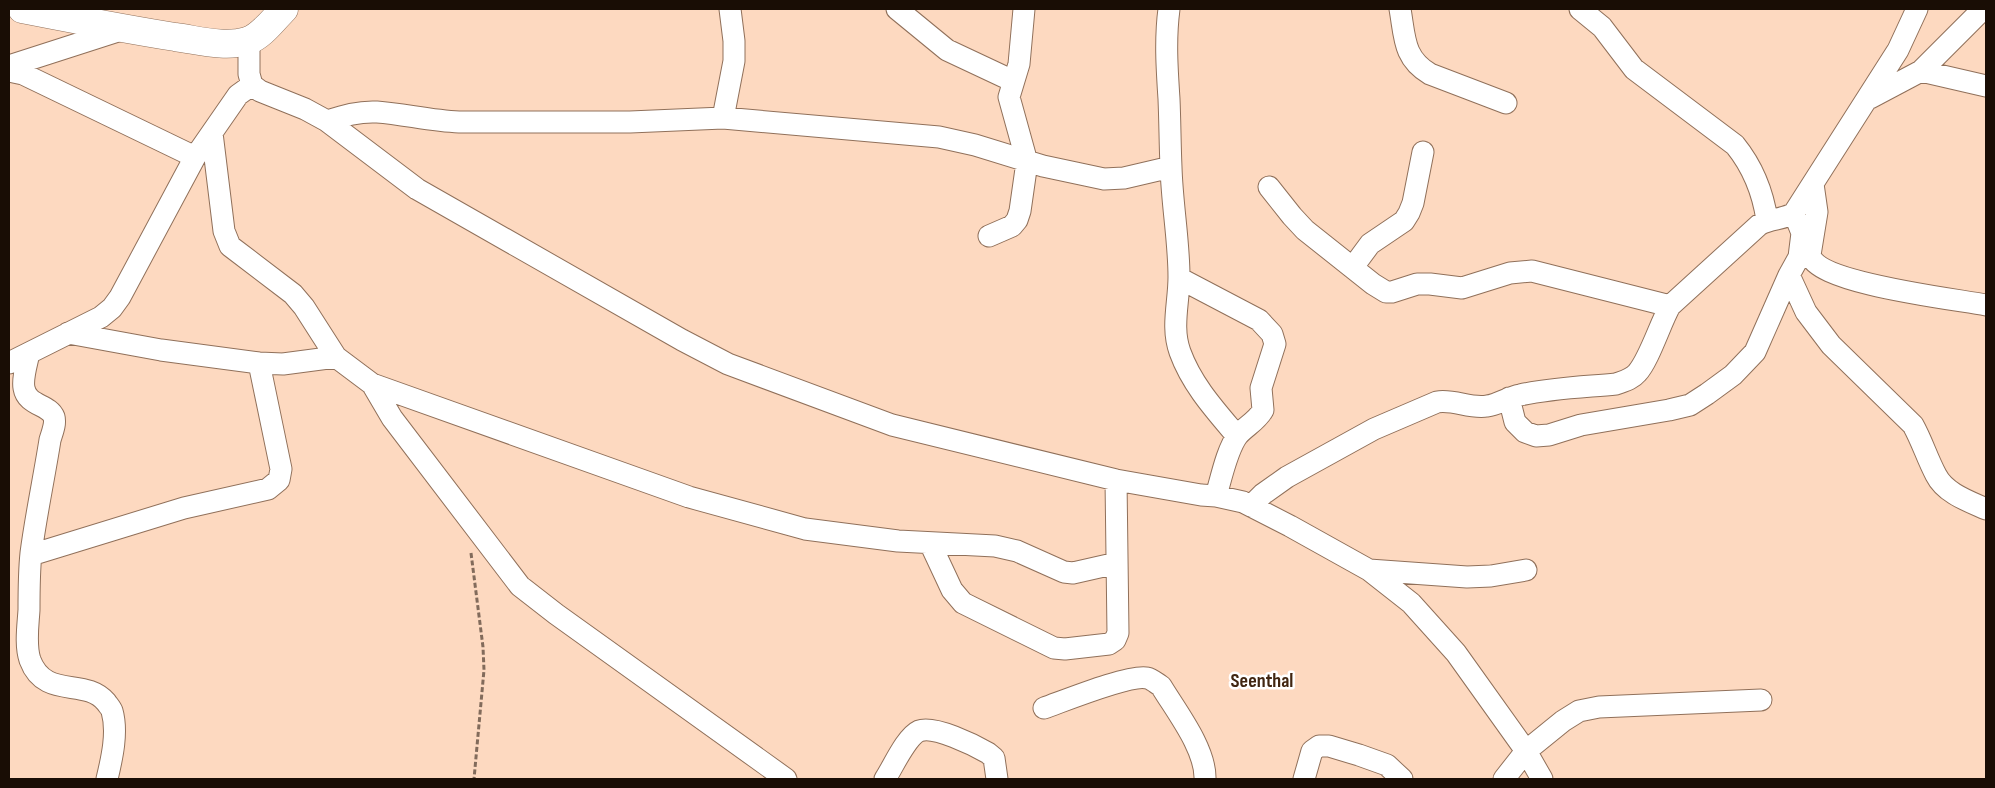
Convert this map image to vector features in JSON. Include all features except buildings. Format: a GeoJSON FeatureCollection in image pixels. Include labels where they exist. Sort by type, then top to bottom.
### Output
{"type":"FeatureCollection","features":[{"type":"Feature","properties":{"kind":"main road"},"geometry":{"type":"LineString","coordinates":[[22,9],[125,29],[237,44],[249,41],[265,29],[284,9]]}},
{"type":"Feature","properties":{"kind":"street"},"geometry":{"type":"LineString","coordinates":[[723,118],[734,61],[734,41],[730,9]]}},
{"type":"Feature","properties":{"kind":"street"},"geometry":{"type":"LineString","coordinates":[[897,9],[947,50],[1014,81]]}},
{"type":"Feature","properties":{"kind":"street"},"geometry":{"type":"LineString","coordinates":[[989,236],[1007,230],[1017,220],[1027,162],[1010,103],[1010,90],[1019,64],[1024,9]]}},
{"type":"Feature","properties":{"kind":"street"},"geometry":{"type":"LineString","coordinates":[[1169,9],[1166,34],[1171,167],[1179,278],[1175,313],[1176,333],[1188,372],[1199,390],[1237,436]]}},
{"type":"Feature","properties":{"kind":"street"},"geometry":{"type":"LineString","coordinates":[[1400,9],[1408,50],[1412,60],[1419,67],[1430,74],[1506,103]]}},
{"type":"Feature","properties":{"kind":"street"},"geometry":{"type":"LineString","coordinates":[[1580,9],[1602,27],[1634,69],[1735,145],[1741,153],[1760,192],[1766,220]]}},
{"type":"Feature","properties":{"kind":"street"},"geometry":{"type":"LineString","coordinates":[[1252,506],[1268,489],[1374,428],[1437,402],[1448,400],[1482,407],[1540,391],[1616,384],[1637,374],[1670,306],[1766,220],[1782,219],[1794,212],[1898,50],[1917,9]]}},
{"type":"Feature","properties":{"kind":"street"},"geometry":{"type":"LineString","coordinates":[[1868,99],[1921,71],[1983,9]]}},
{"type":"Feature","properties":{"kind":"street"},"geometry":{"type":"LineString","coordinates":[[9,66],[125,29]]}},
{"type":"Feature","properties":{"kind":"street"},"geometry":{"type":"LineString","coordinates":[[249,41],[249,74],[252,85],[260,91],[305,109],[326,121],[417,189],[682,340],[728,364],[892,425],[1116,480],[1216,496],[1252,506],[1369,570],[1411,602],[1456,653],[1526,751],[1542,779]]}},
{"type":"Feature","properties":{"kind":"street"},"geometry":{"type":"LineString","coordinates":[[9,71],[23,74],[195,157]]}},
{"type":"Feature","properties":{"kind":"street"},"geometry":{"type":"LineString","coordinates":[[1921,71],[1986,86]]}},
{"type":"Feature","properties":{"kind":"street"},"geometry":{"type":"LineString","coordinates":[[9,363],[101,317],[112,308],[120,297],[195,157],[238,95],[252,85]]}},
{"type":"Feature","properties":{"kind":"street"},"geometry":{"type":"LineString","coordinates":[[326,121],[343,115],[376,112],[436,121],[459,122],[630,122],[723,118],[939,137],[975,145],[1027,162],[1114,179],[1171,167]]}},
{"type":"Feature","properties":{"kind":"street"},"geometry":{"type":"LineString","coordinates":[[212,132],[224,231],[230,246],[293,294],[304,307],[336,357],[372,384],[689,497],[805,528],[930,543],[995,546],[1017,551],[1064,572],[1073,573],[1117,563]]}},
{"type":"Feature","properties":{"kind":"street"},"geometry":{"type":"LineString","coordinates":[[1353,267],[1370,244],[1404,221],[1409,213],[1413,204],[1423,152]]}},
{"type":"Feature","properties":{"kind":"street"},"geometry":{"type":"LineString","coordinates":[[1813,184],[1818,212],[1810,255],[1818,266],[1855,280],[1884,288],[1986,305]]}},
{"type":"Feature","properties":{"kind":"street"},"geometry":{"type":"LineString","coordinates":[[1268,186],[1306,230],[1373,284],[1386,292],[1417,284],[1462,288],[1510,273],[1532,271],[1670,306]]}},
{"type":"Feature","properties":{"kind":"street"},"geometry":{"type":"LineString","coordinates":[[1509,398],[1515,422],[1525,432],[1536,436],[1549,435],[1581,425],[1690,405],[1707,394],[1747,362],[1755,352],[1789,275],[1799,257],[1802,233],[1794,212]]}},
{"type":"Feature","properties":{"kind":"street"},"geometry":{"type":"LineString","coordinates":[[1789,275],[1806,312],[1831,345],[1913,425],[1921,439],[1936,476],[1944,486],[1957,495],[1986,509]]}},
{"type":"Feature","properties":{"kind":"street"},"geometry":{"type":"LineString","coordinates":[[1179,278],[1259,320],[1272,334],[1275,344],[1261,388],[1263,410],[1237,436],[1216,496]]}},
{"type":"Feature","properties":{"kind":"street"},"geometry":{"type":"LineString","coordinates":[[68,333],[161,350],[259,363],[283,364],[336,357]]}},
{"type":"Feature","properties":{"kind":"street"},"geometry":{"type":"LineString","coordinates":[[29,353],[23,386],[26,395],[54,416],[31,554],[27,639],[30,659],[37,673],[47,682],[64,687],[87,690],[100,696],[112,709],[114,728],[112,759],[107,779]]}},
{"type":"Feature","properties":{"kind":"street"},"geometry":{"type":"LineString","coordinates":[[31,554],[184,508],[261,491],[274,486],[279,480],[281,469],[259,363]]}},
{"type":"Feature","properties":{"kind":"street"},"geometry":{"type":"LineString","coordinates":[[372,384],[392,418],[520,586],[556,614],[786,779]]}},
{"type":"Feature","properties":{"kind":"street"},"geometry":{"type":"LineString","coordinates":[[930,543],[952,590],[963,603],[1044,645],[1065,649],[1109,644],[1115,640],[1118,633],[1116,480]]}},
{"type":"Feature","properties":{"kind":"street"},"geometry":{"type":"LineString","coordinates":[[1369,570],[1467,577],[1492,576],[1526,570]]}},
{"type":"Feature","properties":{"kind":"street"},"geometry":{"type":"LineString","coordinates":[[1044,708],[1107,686],[1139,678],[1154,681],[1160,686],[1189,731],[1202,760],[1205,779]]}},
{"type":"Feature","properties":{"kind":"street"},"geometry":{"type":"LineString","coordinates":[[1504,779],[1526,751],[1563,720],[1579,711],[1599,707],[1760,700]]}},
{"type":"Feature","properties":{"kind":"street"},"geometry":{"type":"LineString","coordinates":[[885,779],[908,741],[918,732],[930,729],[988,753],[994,758],[997,779]]}},
{"type":"Feature","properties":{"kind":"street"},"geometry":{"type":"LineString","coordinates":[[1304,779],[1312,751],[1319,746],[1324,746],[1379,761],[1387,765],[1402,779]]}},
{"type":"Feature","properties":{"kind":"path"},"geometry":{"type":"LineString","coordinates":[[466,515],[483,647],[481,710],[474,779]]}},
{"type":"Feature","properties":{"kind":"district","name":"Seenthal"},"geometry":{"type":"Point","coordinates":[1262,680]}}]}
